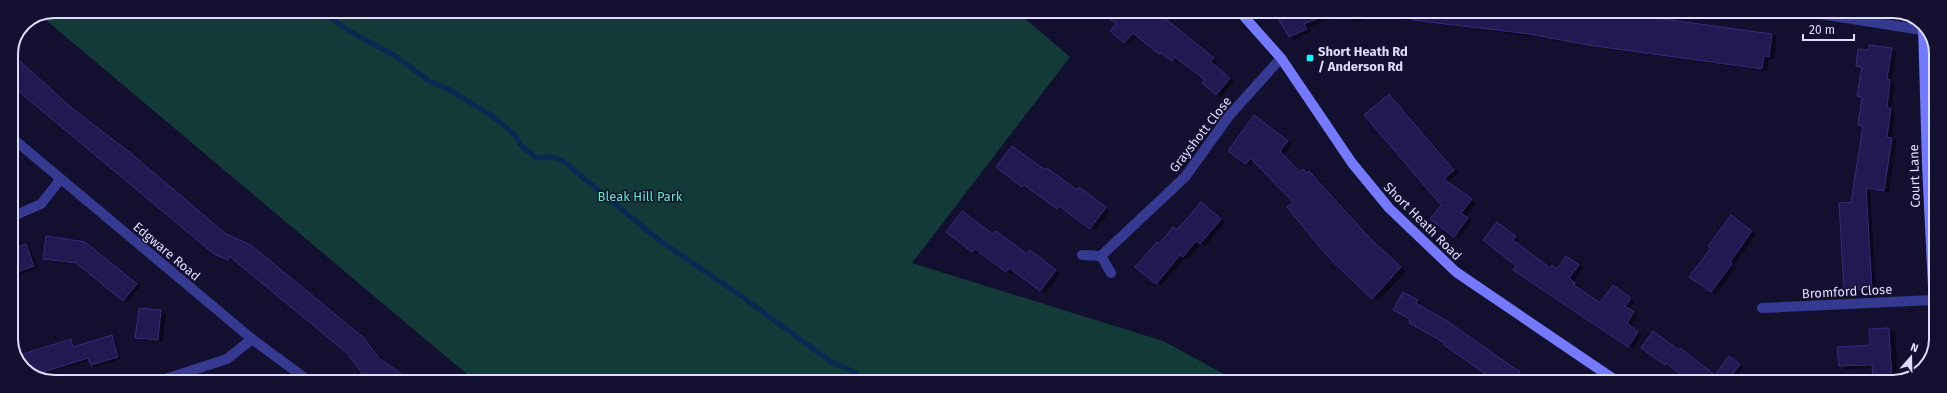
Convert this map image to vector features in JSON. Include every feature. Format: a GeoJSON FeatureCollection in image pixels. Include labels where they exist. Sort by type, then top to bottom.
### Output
{"type":"FeatureCollection","features":[{"type":"Feature","properties":{"kind":"street","name":"Short Heath Road"},"geometry":{"type":"LineString","coordinates":[[1245,18],[1281,58],[1352,163],[1400,219],[1456,272],[1608,375]]}},
{"type":"Feature","properties":{"kind":"street"},"geometry":{"type":"LineString","coordinates":[[1852,18],[1917,27]]}},
{"type":"Feature","properties":{"kind":"street","name":"Court Lane"},"geometry":{"type":"LineString","coordinates":[[1925,38],[1926,165],[1929,223]]}},
{"type":"Feature","properties":{"kind":"street","name":"Grayshott Close"},"geometry":{"type":"LineString","coordinates":[[1101,256],[1185,177],[1229,116],[1281,58]]}},
{"type":"Feature","properties":{"kind":"street","name":"Edgware Road"},"geometry":{"type":"LineString","coordinates":[[18,143],[60,180],[252,339],[301,375]]}},
{"type":"Feature","properties":{"kind":"street"},"geometry":{"type":"LineString","coordinates":[[18,214],[41,204],[60,180]]}},
{"type":"Feature","properties":{"kind":"street"},"geometry":{"type":"LineString","coordinates":[[1082,255],[1101,256],[1111,273]]}},
{"type":"Feature","properties":{"kind":"street","name":"Bromford Close"},"geometry":{"type":"LineString","coordinates":[[1762,308],[1929,300]]}},
{"type":"Feature","properties":{"kind":"street"},"geometry":{"type":"LineString","coordinates":[[178,375],[227,359],[252,339]]}},
{"type":"Feature","properties":{"kind":"green space","name":"Bleak Hill Park"},"geometry":{"type":"Polygon","coordinates":[[[54,18],[1024,18],[1070,57],[912,263],[1163,341],[1226,375],[468,375],[45,20],[54,18]]]}},
{"type":"Feature","properties":{"kind":"building"},"geometry":{"type":"Polygon","coordinates":[[[1109,18],[1165,18],[1214,58],[1210,61],[1230,78],[1216,95],[1202,83],[1205,80],[1175,57],[1172,61],[1161,53],[1159,54],[1133,33],[1124,43],[1110,31],[1116,24],[1109,18]]]}},
{"type":"Feature","properties":{"kind":"building"},"geometry":{"type":"Polygon","coordinates":[[[1278,18],[1319,18],[1304,24],[1307,29],[1289,37],[1278,18]]]}},
{"type":"Feature","properties":{"kind":"building"},"geometry":{"type":"Polygon","coordinates":[[[1412,18],[1656,18],[1772,34],[1769,57],[1764,56],[1762,69],[1587,45],[1529,34],[1412,20],[1412,18]]]}},
{"type":"Feature","properties":{"kind":"building"},"geometry":{"type":"Polygon","coordinates":[[[1869,45],[1892,48],[1887,79],[1890,80],[1887,108],[1891,109],[1887,137],[1892,138],[1884,191],[1866,188],[1872,289],[1844,290],[1839,203],[1851,202],[1863,126],[1858,125],[1862,97],[1857,96],[1862,67],[1856,66],[1858,49],[1869,50],[1869,45]]]}},
{"type":"Feature","properties":{"kind":"building"},"geometry":{"type":"Polygon","coordinates":[[[18,59],[73,109],[128,151],[226,234],[251,245],[364,338],[380,359],[403,375],[363,375],[348,354],[229,256],[228,260],[214,254],[18,91],[18,59]]]}},
{"type":"Feature","properties":{"kind":"building"},"geometry":{"type":"Polygon","coordinates":[[[1389,94],[1454,170],[1444,179],[1472,199],[1461,213],[1468,218],[1454,237],[1430,219],[1441,205],[1364,115],[1389,94]]]}},
{"type":"Feature","properties":{"kind":"building"},"geometry":{"type":"Polygon","coordinates":[[[1254,115],[1288,141],[1280,151],[1300,172],[1303,169],[1307,173],[1309,171],[1372,240],[1401,267],[1372,299],[1333,262],[1287,207],[1293,202],[1250,158],[1246,164],[1228,151],[1254,115]]]}},
{"type":"Feature","properties":{"kind":"building"},"geometry":{"type":"Polygon","coordinates":[[[1012,146],[1045,170],[1047,168],[1077,190],[1079,187],[1106,207],[1090,229],[1059,206],[1057,209],[1024,185],[1022,187],[996,167],[1012,146]]]}},
{"type":"Feature","properties":{"kind":"building"},"geometry":{"type":"Polygon","coordinates":[[[1201,202],[1221,219],[1200,244],[1196,241],[1183,257],[1180,255],[1156,284],[1135,267],[1157,242],[1159,244],[1173,227],[1177,230],[1201,202]]]}},
{"type":"Feature","properties":{"kind":"building"},"geometry":{"type":"Polygon","coordinates":[[[962,211],[993,234],[996,231],[1027,254],[1030,250],[1056,270],[1040,291],[1009,268],[1006,272],[975,249],[972,252],[946,232],[962,211]]]}},
{"type":"Feature","properties":{"kind":"building"},"geometry":{"type":"Polygon","coordinates":[[[1731,215],[1752,231],[1730,262],[1732,264],[1711,292],[1689,277],[1711,248],[1708,246],[1731,215]]]}},
{"type":"Feature","properties":{"kind":"building"},"geometry":{"type":"Polygon","coordinates":[[[1497,222],[1516,236],[1513,240],[1550,268],[1552,265],[1557,269],[1566,256],[1579,265],[1569,278],[1575,283],[1574,285],[1600,303],[1613,285],[1631,298],[1625,306],[1634,312],[1627,323],[1638,332],[1628,347],[1513,270],[1516,266],[1483,240],[1497,222]]]}},
{"type":"Feature","properties":{"kind":"building"},"geometry":{"type":"Polygon","coordinates":[[[46,236],[85,242],[137,284],[123,301],[76,263],[43,259],[46,236]]]}},
{"type":"Feature","properties":{"kind":"building"},"geometry":{"type":"Polygon","coordinates":[[[26,244],[34,266],[18,272],[18,247],[26,244]]]}},
{"type":"Feature","properties":{"kind":"building"},"geometry":{"type":"Polygon","coordinates":[[[1403,292],[1418,300],[1416,303],[1447,321],[1520,372],[1518,375],[1487,375],[1444,345],[1445,343],[1409,323],[1410,319],[1393,310],[1403,292]]]}},
{"type":"Feature","properties":{"kind":"building"},"geometry":{"type":"Polygon","coordinates":[[[139,308],[161,310],[158,340],[135,338],[139,308]]]}},
{"type":"Feature","properties":{"kind":"building"},"geometry":{"type":"Polygon","coordinates":[[[1889,328],[1892,375],[1873,375],[1872,365],[1839,366],[1837,347],[1870,345],[1869,329],[1889,328]]]}},
{"type":"Feature","properties":{"kind":"building"},"geometry":{"type":"Polygon","coordinates":[[[1653,331],[1679,350],[1680,348],[1715,375],[1682,375],[1666,363],[1665,365],[1641,348],[1653,331]]]}},
{"type":"Feature","properties":{"kind":"building"},"geometry":{"type":"Polygon","coordinates":[[[112,335],[118,357],[91,365],[88,358],[41,373],[32,368],[22,355],[71,339],[73,347],[112,335]]]}},
{"type":"Feature","properties":{"kind":"building"},"geometry":{"type":"Polygon","coordinates":[[[1729,356],[1740,364],[1732,375],[1715,375],[1729,356]]]}},
{"type":"Feature","properties":{"kind":"waterway"},"geometry":{"type":"LineString","coordinates":[[331,18],[349,31],[397,57],[429,81],[450,90],[491,115],[515,135],[520,144],[536,158],[553,157],[562,160],[660,241],[737,293],[830,361],[857,375]]}},
{"type":"Feature","properties":{"kind":"place","name":"Short Heath Rd / Anderson Rd"},"geometry":{"type":"Point","coordinates":[1310,58]}}]}
